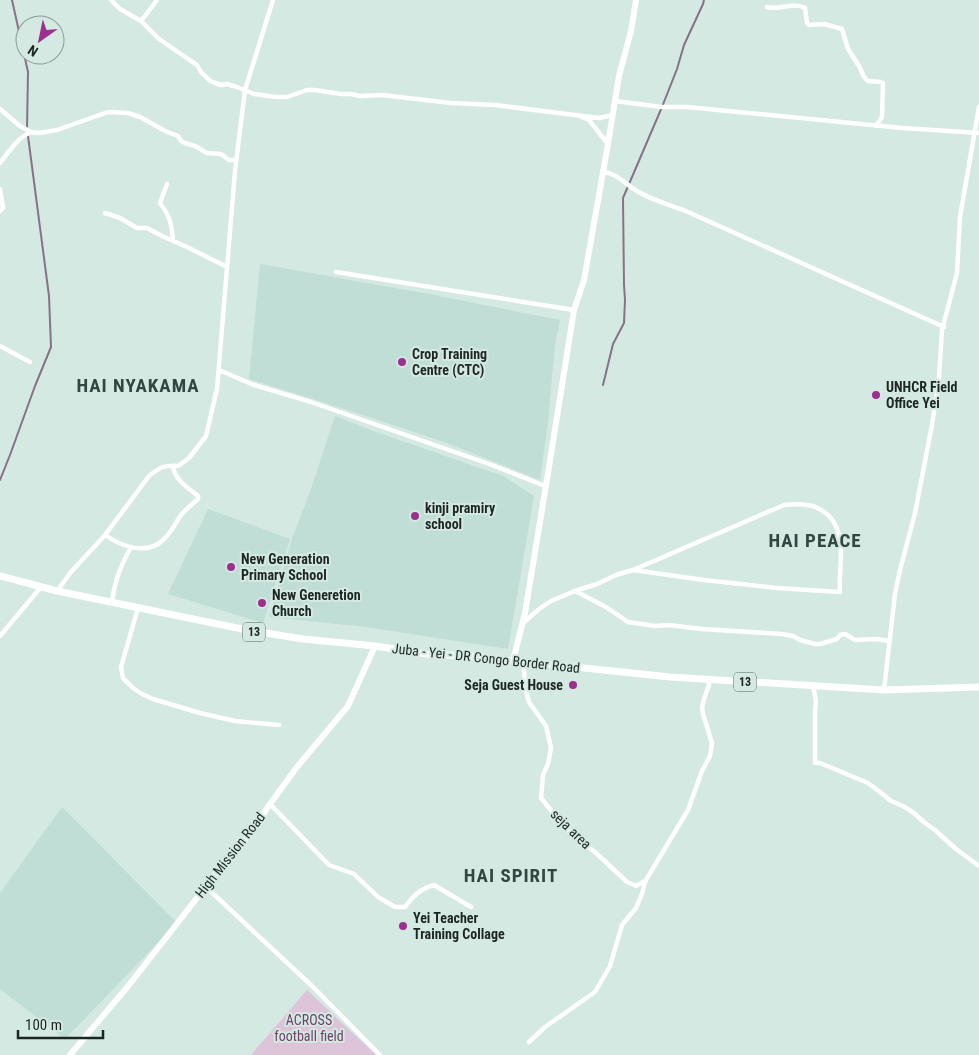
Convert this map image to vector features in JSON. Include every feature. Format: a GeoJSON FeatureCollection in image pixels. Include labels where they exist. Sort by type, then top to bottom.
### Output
{"type":"FeatureCollection","features":[{"type":"Feature","properties":{"kind":"main road","name":"Juba - Yei - DR Congo Border Road"},"geometry":{"type":"LineString","coordinates":[[0,576],[57,591],[247,630],[303,639],[375,646],[427,654],[470,656],[708,680],[884,690],[979,687]]}},
{"type":"Feature","properties":{"kind":"street"},"geometry":{"type":"LineString","coordinates":[[111,0],[120,9],[141,21],[159,39],[197,65],[209,80],[215,83],[234,86],[254,94],[287,97],[307,90],[315,90],[452,104],[495,105],[600,118],[613,115]]}},
{"type":"Feature","properties":{"kind":"street"},"geometry":{"type":"LineString","coordinates":[[141,21],[157,0]]}},
{"type":"Feature","properties":{"kind":"street"},"geometry":{"type":"LineString","coordinates":[[57,591],[71,572],[105,535],[149,476],[167,465],[178,466],[189,458],[206,436],[218,389],[236,160],[246,90],[273,0]]}},
{"type":"Feature","properties":{"kind":"street"},"geometry":{"type":"LineString","coordinates":[[512,661],[522,624],[574,310],[584,280],[591,245],[619,76],[636,0]]}},
{"type":"Feature","properties":{"kind":"street"},"geometry":{"type":"LineString","coordinates":[[767,8],[779,9],[787,6],[801,6],[805,8],[806,23],[824,24],[842,29],[848,48],[864,77],[868,81],[883,83],[882,117],[876,126]]}},
{"type":"Feature","properties":{"kind":"street"},"geometry":{"type":"LineString","coordinates":[[615,101],[876,126],[977,132]]}},
{"type":"Feature","properties":{"kind":"street"},"geometry":{"type":"LineString","coordinates":[[884,690],[895,594],[915,513],[932,425],[939,378],[942,330],[957,273],[960,217],[977,132],[979,107]]}},
{"type":"Feature","properties":{"kind":"street"},"geometry":{"type":"LineString","coordinates":[[0,109],[20,126],[39,133],[57,130],[108,112],[128,114],[140,117],[178,136],[181,141],[207,153],[222,154],[229,160],[236,160]]}},
{"type":"Feature","properties":{"kind":"street"},"geometry":{"type":"LineString","coordinates":[[580,116],[589,120],[608,144]]}},
{"type":"Feature","properties":{"kind":"street"},"geometry":{"type":"LineString","coordinates":[[0,163],[19,139],[32,132]]}},
{"type":"Feature","properties":{"kind":"street"},"geometry":{"type":"LineString","coordinates":[[603,172],[610,172],[636,190],[656,200],[688,212],[944,327]]}},
{"type":"Feature","properties":{"kind":"street"},"geometry":{"type":"LineString","coordinates":[[166,184],[160,203],[170,217],[173,241]]}},
{"type":"Feature","properties":{"kind":"street"},"geometry":{"type":"LineString","coordinates":[[0,189],[3,208],[0,211]]}},
{"type":"Feature","properties":{"kind":"street"},"geometry":{"type":"LineString","coordinates":[[105,213],[120,218],[137,228],[147,228],[227,267]]}},
{"type":"Feature","properties":{"kind":"street"},"geometry":{"type":"LineString","coordinates":[[336,272],[574,310]]}},
{"type":"Feature","properties":{"kind":"street"},"geometry":{"type":"LineString","coordinates":[[0,346],[30,362]]}},
{"type":"Feature","properties":{"kind":"street"},"geometry":{"type":"LineString","coordinates":[[219,370],[254,385],[311,402],[492,465],[546,486]]}},
{"type":"Feature","properties":{"kind":"street"},"geometry":{"type":"LineString","coordinates":[[105,535],[122,545],[131,547],[148,548],[162,542],[181,516],[198,499],[198,496],[174,473],[173,466]]}},
{"type":"Feature","properties":{"kind":"street"},"geometry":{"type":"LineString","coordinates":[[522,624],[551,601],[633,570],[784,505],[807,504],[824,511],[839,531],[841,543],[840,592],[734,583],[633,570]]}},
{"type":"Feature","properties":{"kind":"street"},"geometry":{"type":"LineString","coordinates":[[112,602],[116,577],[131,547]]}},
{"type":"Feature","properties":{"kind":"street"},"geometry":{"type":"LineString","coordinates":[[0,636],[41,587]]}},
{"type":"Feature","properties":{"kind":"street"},"geometry":{"type":"LineString","coordinates":[[575,591],[606,607],[628,622],[655,626],[668,625],[782,634],[815,644],[820,644],[845,634],[854,640],[877,639],[889,641]]}},
{"type":"Feature","properties":{"kind":"street"},"geometry":{"type":"LineString","coordinates":[[138,608],[121,667],[123,678],[132,688],[153,699],[200,712],[236,721],[279,725]]}},
{"type":"Feature","properties":{"kind":"street","name":"High Mission Road"},"geometry":{"type":"LineString","coordinates":[[70,1055],[125,990],[236,848],[248,837],[298,767],[348,706],[375,646]]}},
{"type":"Feature","properties":{"kind":"street","name":"seja area"},"geometry":{"type":"LineString","coordinates":[[523,662],[529,702],[546,726],[551,748],[548,764],[543,775],[541,798],[576,838],[595,852],[626,882],[636,886],[646,880]]}},
{"type":"Feature","properties":{"kind":"street"},"geometry":{"type":"LineString","coordinates":[[529,1042],[545,1027],[595,992],[610,966],[622,925],[636,908],[644,891],[646,880],[688,810],[702,771],[710,756],[712,743],[702,707],[709,685],[708,680]]}},
{"type":"Feature","properties":{"kind":"street"},"geometry":{"type":"LineString","coordinates":[[813,685],[816,702],[814,711],[815,763],[820,763],[857,778],[872,786],[891,801],[914,812],[956,850],[979,866]]}},
{"type":"Feature","properties":{"kind":"street"},"geometry":{"type":"LineString","coordinates":[[270,804],[329,865],[354,874],[378,897],[395,908],[405,907],[412,897],[425,887],[434,884],[471,908]]}},
{"type":"Feature","properties":{"kind":"street"},"geometry":{"type":"LineString","coordinates":[[206,887],[312,986],[380,1055]]}},
{"type":"Feature","properties":{"kind":"shaded area","name":"Crop Training Centre (CTC)"},"geometry":{"type":"Polygon","coordinates":[[[260,264],[429,294],[560,320],[555,345],[548,422],[540,480],[447,443],[249,379],[260,264]]]}},
{"type":"Feature","properties":{"kind":"shaded area","name":"kinji pramiry school"},"geometry":{"type":"Polygon","coordinates":[[[335,416],[503,476],[534,496],[508,649],[366,627],[269,617],[293,536],[310,492],[335,416]]]}},
{"type":"Feature","properties":{"kind":"shaded area","name":"New Generation Primary School"},"geometry":{"type":"Polygon","coordinates":[[[208,509],[290,539],[263,623],[168,594],[208,509]]]}},
{"type":"Feature","properties":{"kind":"shaded area"},"geometry":{"type":"Polygon","coordinates":[[[62,807],[177,923],[65,1039],[0,989],[0,893],[62,807]]]}},
{"type":"Feature","properties":{"kind":"green space","name":"ACROSS football field"},"geometry":{"type":"Polygon","coordinates":[[[307,990],[376,1055],[251,1055],[307,990]]]}},
{"type":"Feature","properties":{"kind":"waterway"},"geometry":{"type":"LineString","coordinates":[[12,0],[28,72],[27,129]]}},
{"type":"Feature","properties":{"kind":"waterway"},"geometry":{"type":"LineString","coordinates":[[603,385],[613,344],[624,323],[623,198],[662,107],[684,45],[704,0]]}},
{"type":"Feature","properties":{"kind":"waterway"},"geometry":{"type":"LineString","coordinates":[[0,480],[51,347],[49,296],[28,136]]}},
{"type":"Feature","properties":{"kind":"place","name":"Crop Training Centre (CTC)"},"geometry":{"type":"Point","coordinates":[402,362]}},
{"type":"Feature","properties":{"kind":"place","name":"UNHCR Field Office Yei"},"geometry":{"type":"Point","coordinates":[876,395]}},
{"type":"Feature","properties":{"kind":"place","name":"kinji pramiry school"},"geometry":{"type":"Point","coordinates":[415,516]}},
{"type":"Feature","properties":{"kind":"place","name":"New Generation Primary School"},"geometry":{"type":"Point","coordinates":[231,567]}},
{"type":"Feature","properties":{"kind":"place","name":"New Generetion Church"},"geometry":{"type":"Point","coordinates":[262,603]}},
{"type":"Feature","properties":{"kind":"place","name":"Seja Guest House"},"geometry":{"type":"Point","coordinates":[573,685]}},
{"type":"Feature","properties":{"kind":"place","name":"Yei Teacher Training Collage"},"geometry":{"type":"Point","coordinates":[403,926]}},
{"type":"Feature","properties":{"kind":"district","name":"HAI NYAKAMA"},"geometry":{"type":"Point","coordinates":[138,385]}},
{"type":"Feature","properties":{"kind":"district","name":"HAI PEACE"},"geometry":{"type":"Point","coordinates":[815,540]}},
{"type":"Feature","properties":{"kind":"district","name":"HAI SPIRIT"},"geometry":{"type":"Point","coordinates":[511,875]}}]}
